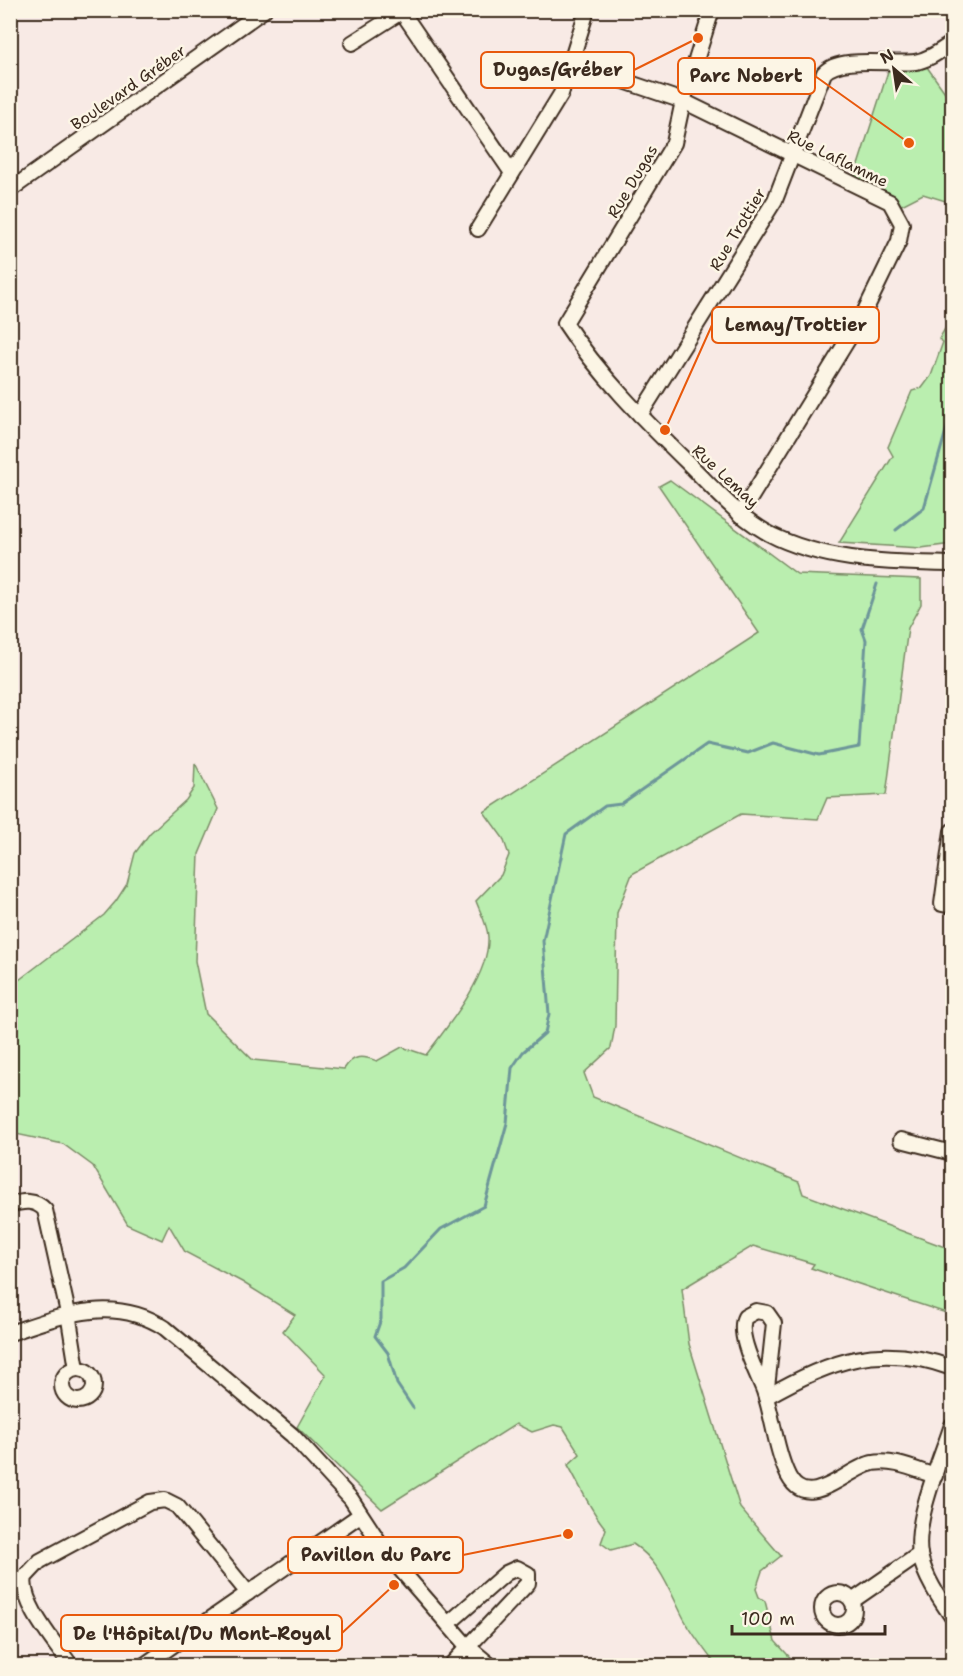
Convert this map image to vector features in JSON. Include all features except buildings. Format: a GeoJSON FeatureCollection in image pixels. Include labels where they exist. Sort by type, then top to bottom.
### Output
{"type":"FeatureCollection","features":[{"type":"Feature","properties":{"kind":"street","name":"Boulevard Gréber"},"geometry":{"type":"LineString","coordinates":[[10,190],[264,10]]}},
{"type":"Feature","properties":{"kind":"street"},"geometry":{"type":"LineString","coordinates":[[478,228],[561,94],[585,17],[583,10]]}},
{"type":"Feature","properties":{"kind":"street","name":"Rue Dugas"},"geometry":{"type":"LineString","coordinates":[[565,322],[674,143],[683,101],[712,10]]}},
{"type":"Feature","properties":{"kind":"street"},"geometry":{"type":"LineString","coordinates":[[352,44],[403,11],[512,173]]}},
{"type":"Feature","properties":{"kind":"street","name":"Rue Trottier"},"geometry":{"type":"LineString","coordinates":[[640,415],[775,200],[820,79],[828,68],[839,64],[915,62],[931,57],[952,43]]}},
{"type":"Feature","properties":{"kind":"street","name":"Rue Laflamme"},"geometry":{"type":"LineString","coordinates":[[571,63],[683,101],[891,202],[899,215],[902,233],[863,315],[740,515]]}},
{"type":"Feature","properties":{"kind":"street","name":"Rue Lemay"},"geometry":{"type":"LineString","coordinates":[[565,322],[586,355],[640,415],[740,515],[776,537],[810,550],[904,562],[952,564]]}},
{"type":"Feature","properties":{"kind":"street"},"geometry":{"type":"LineString","coordinates":[[947,905],[952,831]]}},
{"type":"Feature","properties":{"kind":"street"},"geometry":{"type":"LineString","coordinates":[[901,1140],[952,1153]]}},
{"type":"Feature","properties":{"kind":"street"},"geometry":{"type":"LineString","coordinates":[[10,1204],[29,1201],[45,1210],[68,1313],[77,1369]]}},
{"type":"Feature","properties":{"kind":"street"},"geometry":{"type":"LineString","coordinates":[[10,1333],[68,1313],[94,1309],[118,1310],[142,1316],[165,1328],[292,1435],[351,1499],[387,1554],[467,1646],[491,1665]]}},
{"type":"Feature","properties":{"kind":"street"},"geometry":{"type":"LineString","coordinates":[[766,1397],[774,1323],[767,1313],[756,1311],[745,1317],[742,1329],[766,1397],[786,1471],[801,1487],[808,1490],[827,1488],[858,1469],[875,1462],[892,1463],[935,1476]]}},
{"type":"Feature","properties":{"kind":"street"},"geometry":{"type":"LineString","coordinates":[[766,1397],[829,1365],[859,1357],[904,1356],[952,1368]]}},
{"type":"Feature","properties":{"kind":"street"},"geometry":{"type":"LineString","coordinates":[[952,1425],[922,1525],[920,1554],[932,1585],[952,1617]]}},
{"type":"Feature","properties":{"kind":"street"},"geometry":{"type":"LineString","coordinates":[[71,1665],[29,1603],[24,1591],[25,1577],[40,1561],[150,1502],[165,1500],[182,1511],[248,1593]]}},
{"type":"Feature","properties":{"kind":"street"},"geometry":{"type":"LineString","coordinates":[[143,1665],[360,1515]]}},
{"type":"Feature","properties":{"kind":"street"},"geometry":{"type":"LineString","coordinates":[[852,1601],[920,1554]]}},
{"type":"Feature","properties":{"kind":"street"},"geometry":{"type":"LineString","coordinates":[[448,1624],[506,1573],[517,1568],[528,1574],[528,1583],[450,1665]]}},
{"type":"Feature","properties":{"kind":"green space"},"geometry":{"type":"Polygon","coordinates":[[[922,60],[952,102],[952,203],[923,194],[896,208],[852,184],[891,62],[922,60]]]}},
{"type":"Feature","properties":{"kind":"green space"},"geometry":{"type":"Polygon","coordinates":[[[952,302],[952,544],[921,548],[839,543],[893,456],[888,447],[912,391],[922,388],[931,376],[943,342],[939,339],[949,322],[945,319],[952,302]]]}},
{"type":"Feature","properties":{"kind":"green space"},"geometry":{"type":"Polygon","coordinates":[[[670,480],[797,574],[921,579],[921,604],[908,628],[886,795],[827,798],[818,819],[741,814],[632,874],[617,913],[615,1026],[611,1048],[584,1073],[593,1097],[799,1182],[803,1194],[952,1248],[952,1315],[811,1268],[814,1264],[753,1246],[682,1289],[689,1344],[740,1508],[781,1556],[762,1571],[756,1589],[759,1597],[765,1601],[775,1641],[797,1665],[716,1665],[689,1628],[662,1575],[650,1558],[633,1544],[611,1550],[601,1543],[606,1529],[590,1506],[568,1465],[580,1454],[563,1427],[554,1425],[532,1432],[516,1424],[382,1509],[297,1427],[326,1375],[283,1331],[295,1315],[242,1282],[185,1252],[169,1225],[162,1240],[128,1225],[93,1166],[63,1144],[11,1133],[11,977],[15,983],[104,915],[127,884],[135,853],[150,833],[186,800],[194,788],[195,763],[218,809],[199,854],[195,961],[206,1014],[253,1060],[344,1069],[347,1064],[358,1057],[377,1061],[402,1047],[426,1055],[466,999],[487,952],[488,933],[476,901],[501,875],[509,855],[503,838],[484,812],[759,633],[659,486],[670,480]]]}},
{"type":"Feature","properties":{"kind":"waterway"},"geometry":{"type":"LineString","coordinates":[[896,530],[924,508],[952,410]]}},
{"type":"Feature","properties":{"kind":"waterway"},"geometry":{"type":"LineString","coordinates":[[413,1408],[397,1384],[388,1353],[375,1336],[381,1319],[381,1281],[404,1268],[441,1229],[484,1206],[507,1123],[512,1068],[523,1052],[545,1033],[549,1014],[543,941],[566,834],[605,806],[621,804],[707,744],[748,753],[773,743],[819,755],[859,747],[866,640],[862,629],[877,584]]}},
{"type":"Feature","properties":{"kind":"place","name":"Dugas/Gréber"},"geometry":{"type":"Point","coordinates":[698,38]}},
{"type":"Feature","properties":{"kind":"place","name":"Parc Nobert"},"geometry":{"type":"Point","coordinates":[909,143]}},
{"type":"Feature","properties":{"kind":"place","name":"Lemay/Trottier"},"geometry":{"type":"Point","coordinates":[665,430]}},
{"type":"Feature","properties":{"kind":"place","name":"Pavillon du Parc"},"geometry":{"type":"Point","coordinates":[568,1534]}},
{"type":"Feature","properties":{"kind":"place","name":"De l'Hôpital/Du Mont-Royal"},"geometry":{"type":"Point","coordinates":[394,1585]}}]}
